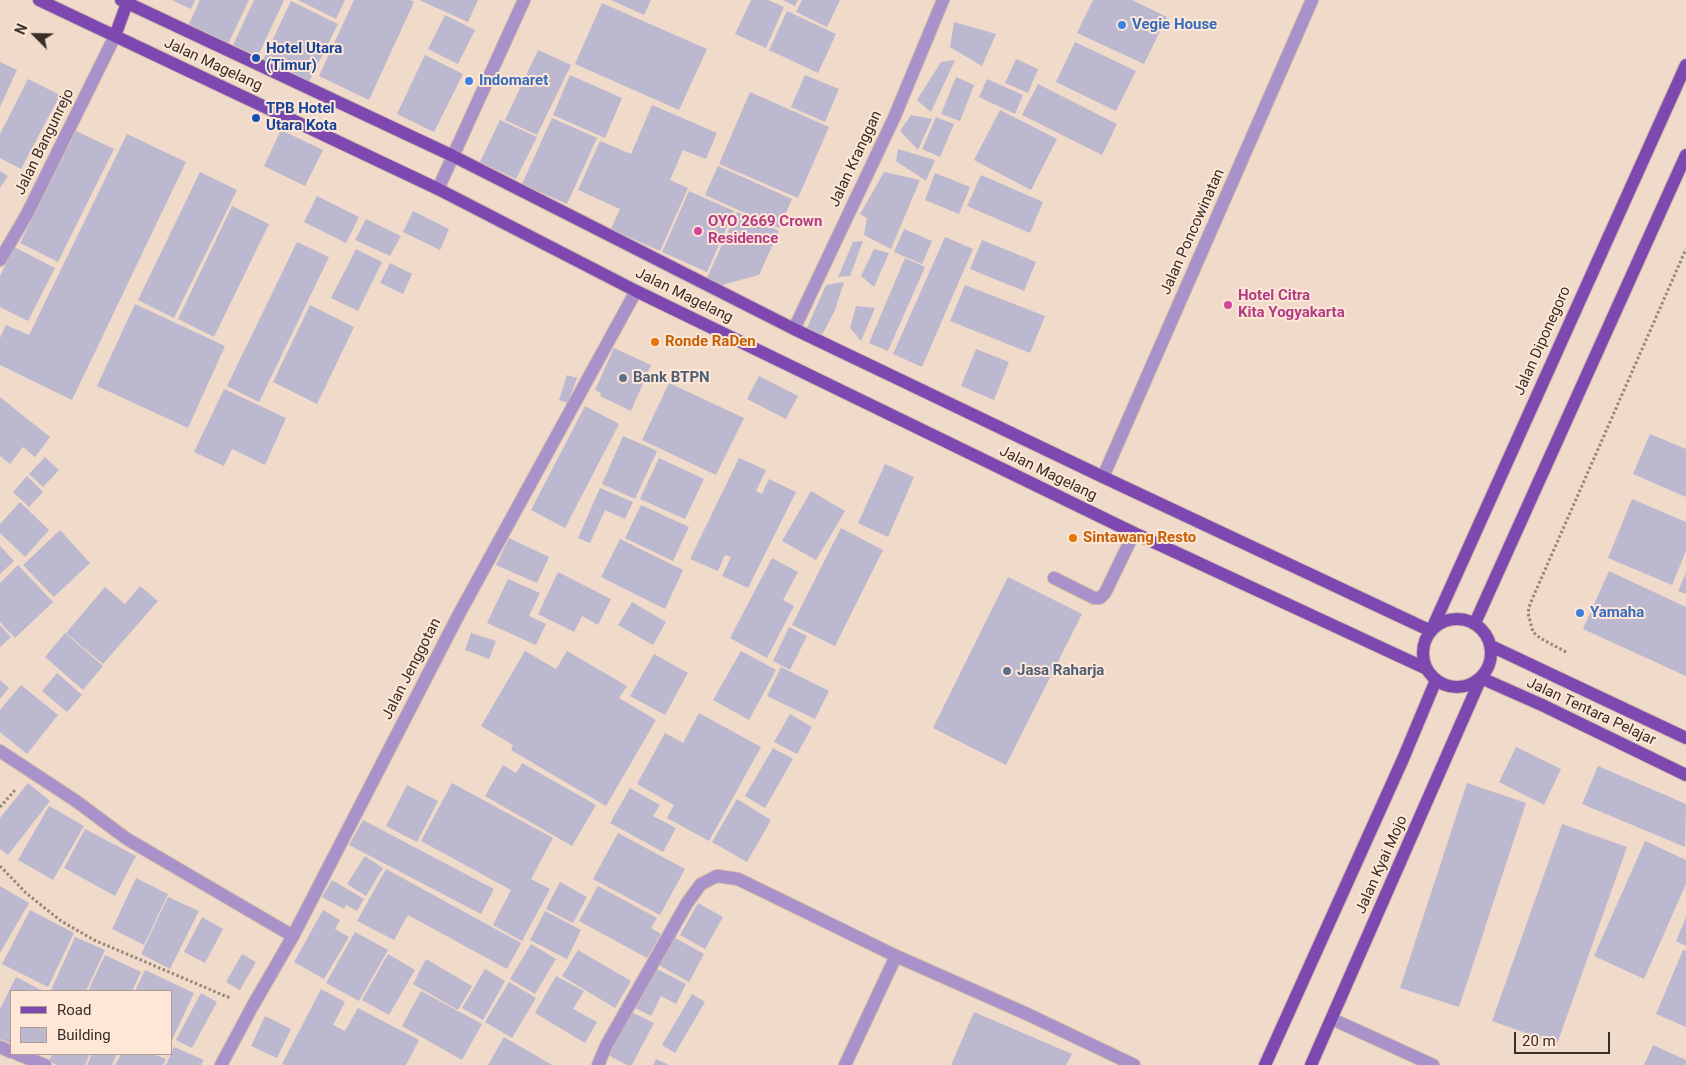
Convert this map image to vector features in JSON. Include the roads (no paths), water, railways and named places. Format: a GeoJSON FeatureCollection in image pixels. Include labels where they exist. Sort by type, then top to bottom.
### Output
{"type":"FeatureCollection","features":[{"type":"Feature","properties":{"kind":"main road","name":"Jalan Magelang"},"geometry":{"type":"LineString","coordinates":[[38,0],[438,189],[636,291],[1134,533],[1426,669]]}},
{"type":"Feature","properties":{"kind":"main road","name":"Jalan Magelang"},"geometry":{"type":"LineString","coordinates":[[124,2],[453,156],[794,329],[1103,477],[1431,630]]}},
{"type":"Feature","properties":{"kind":"main road"},"geometry":{"type":"LineString","coordinates":[[115,36],[124,2]]}},
{"type":"Feature","properties":{"kind":"main road","name":"Jalan Diponegoro"},"geometry":{"type":"LineString","coordinates":[[1431,630],[1686,65]]}},
{"type":"Feature","properties":{"kind":"main road"},"geometry":{"type":"LineString","coordinates":[[1475,623],[1686,155]]}},
{"type":"Feature","properties":{"kind":"main road"},"geometry":{"type":"LineString","coordinates":[[1466,619],[1475,623],[1484,631],[1492,652],[1490,664],[1481,678],[1464,686],[1452,687],[1436,680],[1426,669],[1423,655],[1424,645],[1431,630],[1444,621],[1466,619]]}},
{"type":"Feature","properties":{"kind":"main road","name":"Jalan Tentara Pelajar"},"geometry":{"type":"LineString","coordinates":[[1491,646],[1686,738]]}},
{"type":"Feature","properties":{"kind":"main road","name":"Jalan Tentara Pelajar"},"geometry":{"type":"LineString","coordinates":[[1481,678],[1686,775]]}},
{"type":"Feature","properties":{"kind":"main road","name":"Jalan Kyai Mojo"},"geometry":{"type":"LineString","coordinates":[[1312,1065],[1481,678]]}},
{"type":"Feature","properties":{"kind":"main road","name":"Jalan Kyai Mojo"},"geometry":{"type":"LineString","coordinates":[[1265,1065],[1403,759],[1436,680]]}},
{"type":"Feature","properties":{"kind":"street"},"geometry":{"type":"LineString","coordinates":[[438,189],[524,0]]}},
{"type":"Feature","properties":{"kind":"street","name":"Jalan Kranggan"},"geometry":{"type":"LineString","coordinates":[[794,329],[894,118],[943,0]]}},
{"type":"Feature","properties":{"kind":"street","name":"Jalan Poncowinatan"},"geometry":{"type":"LineString","coordinates":[[1103,477],[1312,0]]}},
{"type":"Feature","properties":{"kind":"street","name":"Jalan Bangunrejo"},"geometry":{"type":"LineString","coordinates":[[0,260],[26,214],[115,36]]}},
{"type":"Feature","properties":{"kind":"street","name":"Jalan Jenggotan"},"geometry":{"type":"LineString","coordinates":[[221,1065],[293,936],[459,614],[636,291]]}},
{"type":"Feature","properties":{"kind":"street"},"geometry":{"type":"LineString","coordinates":[[1054,578],[1094,598],[1100,598],[1134,533]]}},
{"type":"Feature","properties":{"kind":"street"},"geometry":{"type":"LineString","coordinates":[[0,751],[127,839],[293,936]]}},
{"type":"Feature","properties":{"kind":"street"},"geometry":{"type":"LineString","coordinates":[[598,1065],[606,1046],[687,903],[702,884],[717,876],[738,879],[896,956],[1027,1014],[1134,1065]]}},
{"type":"Feature","properties":{"kind":"street"},"geometry":{"type":"LineString","coordinates":[[846,1065],[896,956]]}},
{"type":"Feature","properties":{"kind":"street"},"geometry":{"type":"LineString","coordinates":[[1332,1019],[1433,1065]]}},
{"type":"Feature","properties":{"kind":"street"},"geometry":{"type":"LineString","coordinates":[[20,1055],[46,1065]]}},
{"type":"Feature","properties":{"kind":"place","name":"Vegie House"},"geometry":{"type":"Point","coordinates":[1122,25]}},
{"type":"Feature","properties":{"kind":"place","name":"Hotel Utara (Timur)"},"geometry":{"type":"Point","coordinates":[256,58]}},
{"type":"Feature","properties":{"kind":"place","name":"Indomaret"},"geometry":{"type":"Point","coordinates":[469,81]}},
{"type":"Feature","properties":{"kind":"place","name":"TPB Hotel Utara Kota"},"geometry":{"type":"Point","coordinates":[256,118]}},
{"type":"Feature","properties":{"kind":"place","name":"OYO 2669 Crown Residence"},"geometry":{"type":"Point","coordinates":[698,231]}},
{"type":"Feature","properties":{"kind":"place","name":"Hotel Citra Kita Yogyakarta"},"geometry":{"type":"Point","coordinates":[1228,305]}},
{"type":"Feature","properties":{"kind":"place","name":"Ronde RaDen"},"geometry":{"type":"Point","coordinates":[655,342]}},
{"type":"Feature","properties":{"kind":"place","name":"Bank BTPN"},"geometry":{"type":"Point","coordinates":[623,378]}},
{"type":"Feature","properties":{"kind":"place","name":"Sintawang Resto"},"geometry":{"type":"Point","coordinates":[1073,538]}},
{"type":"Feature","properties":{"kind":"place","name":"Yamaha"},"geometry":{"type":"Point","coordinates":[1580,613]}},
{"type":"Feature","properties":{"kind":"place","name":"Jasa Raharja"},"geometry":{"type":"Point","coordinates":[1007,671]}}]}
